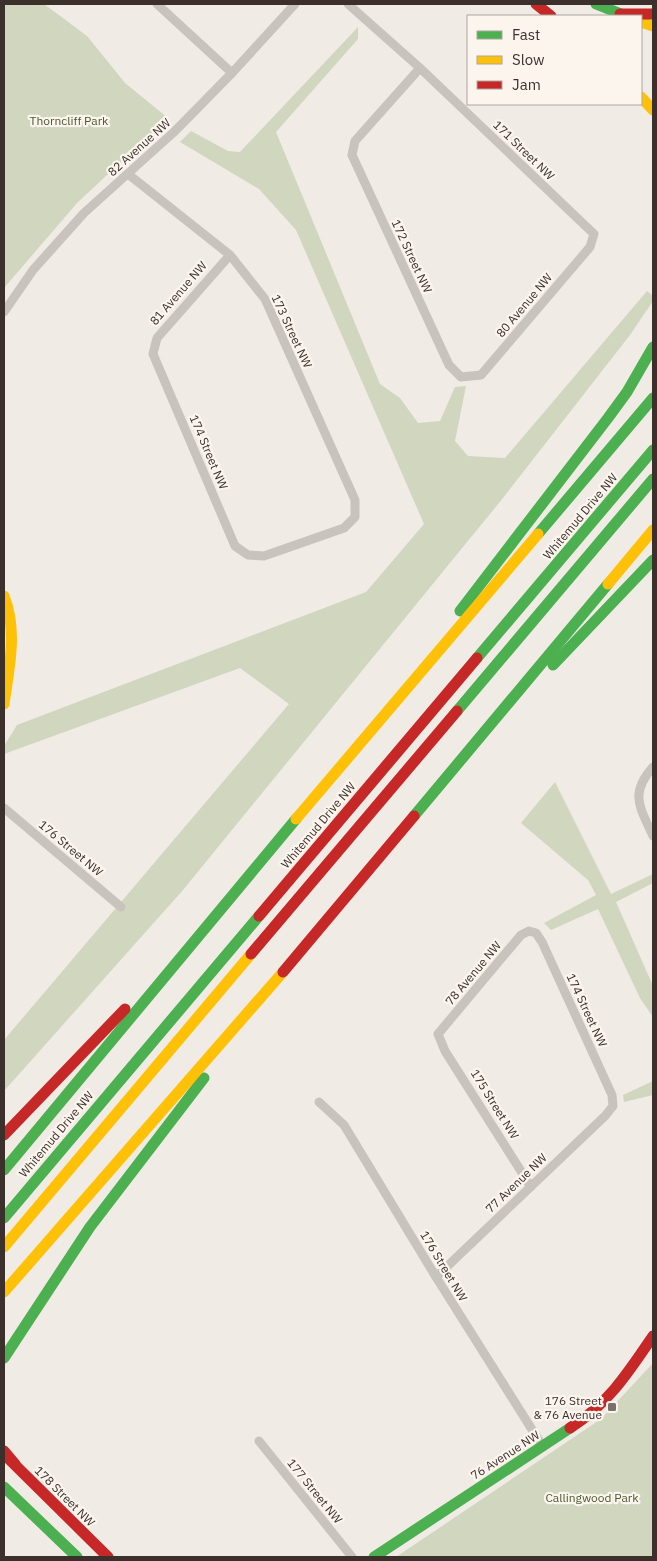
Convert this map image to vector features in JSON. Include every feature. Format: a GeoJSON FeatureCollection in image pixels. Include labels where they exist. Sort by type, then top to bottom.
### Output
{"type":"FeatureCollection","features":[{"type":"Feature","properties":{"kind":"main road"},"geometry":{"type":"LineString","coordinates":[[536,4],[550,15]]}},
{"type":"Feature","properties":{"kind":"main road"},"geometry":{"type":"LineString","coordinates":[[596,4],[623,15],[653,14]]}},
{"type":"Feature","properties":{"kind":"main road"},"geometry":{"type":"LineString","coordinates":[[642,98],[653,110]]}},
{"type":"Feature","properties":{"kind":"main road"},"geometry":{"type":"LineString","coordinates":[[430,660],[467,600],[627,392],[653,347]]}},
{"type":"Feature","properties":{"kind":"main road"},"geometry":{"type":"LineString","coordinates":[[4,1170],[430,660],[653,398]]}},
{"type":"Feature","properties":{"kind":"main road","name":"Whitemud Drive NW"},"geometry":{"type":"LineString","coordinates":[[4,1218],[653,450]]}},
{"type":"Feature","properties":{"kind":"main road"},"geometry":{"type":"LineString","coordinates":[[4,1247],[653,479]]}},
{"type":"Feature","properties":{"kind":"main road"},"geometry":{"type":"LineString","coordinates":[[4,1292],[303,949],[653,530]]}},
{"type":"Feature","properties":{"kind":"main road"},"geometry":{"type":"LineString","coordinates":[[476,743],[653,560]]}},
{"type":"Feature","properties":{"kind":"main road"},"geometry":{"type":"LineString","coordinates":[[4,704],[11,656],[5,598]]}},
{"type":"Feature","properties":{"kind":"main road"},"geometry":{"type":"LineString","coordinates":[[4,1135],[259,865]]}},
{"type":"Feature","properties":{"kind":"main road"},"geometry":{"type":"LineString","coordinates":[[4,1358],[90,1227],[303,949]]}},
{"type":"Feature","properties":{"kind":"main road","name":"76 Avenue NW"},"geometry":{"type":"LineString","coordinates":[[374,1557],[587,1417],[630,1373],[653,1336]]}},
{"type":"Feature","properties":{"kind":"main road","name":"178 Street NW"},"geometry":{"type":"LineString","coordinates":[[4,1452],[108,1557]]}},
{"type":"Feature","properties":{"kind":"main road"},"geometry":{"type":"LineString","coordinates":[[4,1487],[77,1557]]}},
{"type":"Feature","properties":{"kind":"street"},"geometry":{"type":"LineString","coordinates":[[157,4],[232,73]]}},
{"type":"Feature","properties":{"kind":"street","name":"82 Avenue NW"},"geometry":{"type":"LineString","coordinates":[[4,312],[33,270],[84,213],[174,132],[232,73],[295,4]]}},
{"type":"Feature","properties":{"kind":"street","name":"171 Street NW"},"geometry":{"type":"LineString","coordinates":[[348,4],[420,68],[594,234]]}},
{"type":"Feature","properties":{"kind":"street","name":"172 Street NW"},"geometry":{"type":"LineString","coordinates":[[420,68],[355,141],[352,154],[449,366],[461,377]]}},
{"type":"Feature","properties":{"kind":"street","name":"173 Street NW"},"geometry":{"type":"LineString","coordinates":[[128,174],[230,255],[265,299],[355,500],[355,516],[344,528],[264,556],[248,555]]}},
{"type":"Feature","properties":{"kind":"street","name":"80 Avenue NW"},"geometry":{"type":"LineString","coordinates":[[461,377],[481,375],[590,247],[594,234]]}},
{"type":"Feature","properties":{"kind":"street","name":"81 Avenue NW"},"geometry":{"type":"LineString","coordinates":[[153,354],[157,338],[230,255]]}},
{"type":"Feature","properties":{"kind":"street","name":"174 Street NW"},"geometry":{"type":"LineString","coordinates":[[153,354],[236,546],[248,555]]}},
{"type":"Feature","properties":{"kind":"street"},"geometry":{"type":"LineString","coordinates":[[653,767],[642,780],[638,801],[653,836]]}},
{"type":"Feature","properties":{"kind":"street","name":"176 Street NW"},"geometry":{"type":"LineString","coordinates":[[4,808],[121,907]]}},
{"type":"Feature","properties":{"kind":"street","name":"174 Street NW"},"geometry":{"type":"LineString","coordinates":[[529,931],[536,933],[542,942],[612,1095],[613,1106]]}},
{"type":"Feature","properties":{"kind":"street","name":"78 Avenue NW"},"geometry":{"type":"LineString","coordinates":[[438,1034],[521,935],[529,931]]}},
{"type":"Feature","properties":{"kind":"street","name":"175 Street NW"},"geometry":{"type":"LineString","coordinates":[[438,1034],[445,1051],[531,1187]]}},
{"type":"Feature","properties":{"kind":"street","name":"176 Street NW"},"geometry":{"type":"LineString","coordinates":[[319,1102],[344,1125],[436,1277],[543,1447]]}},
{"type":"Feature","properties":{"kind":"street","name":"77 Avenue NW"},"geometry":{"type":"LineString","coordinates":[[436,1277],[613,1106]]}},
{"type":"Feature","properties":{"kind":"street","name":"177 Street NW"},"geometry":{"type":"LineString","coordinates":[[259,1441],[352,1557]]}},
{"type":"Feature","properties":{"kind":"green space","name":"Thorncliff Park"},"geometry":{"type":"Polygon","coordinates":[[[4,4],[44,4],[87,36],[125,83],[168,118],[77,203],[4,288],[4,4]]]}},
{"type":"Feature","properties":{"kind":"green space"},"geometry":{"type":"Polygon","coordinates":[[[358,27],[358,39],[276,132],[380,384],[400,398],[418,423],[440,421],[455,387],[466,386],[455,441],[468,456],[505,458],[647,291],[653,296],[653,301],[630,335],[503,498],[183,890],[4,1091],[4,1040],[289,704],[240,668],[4,754],[4,746],[17,725],[366,592],[424,524],[296,230],[259,189],[180,142],[191,131],[228,151],[240,152],[358,27]]]}},
{"type":"Feature","properties":{"kind":"green space"},"geometry":{"type":"Polygon","coordinates":[[[555,782],[611,894],[653,874],[653,883],[616,902],[653,986],[653,1017],[640,998],[598,909],[551,930],[544,923],[596,895],[588,880],[521,823],[555,782]]]}},
{"type":"Feature","properties":{"kind":"green space"},"geometry":{"type":"Polygon","coordinates":[[[653,1081],[653,1095],[624,1102],[623,1095],[653,1081]]]}},
{"type":"Feature","properties":{"kind":"green space","name":"Callingwood Park"},"geometry":{"type":"Polygon","coordinates":[[[653,1363],[653,1557],[396,1557],[601,1419],[653,1363]]]}},
{"type":"Feature","properties":{"kind":"traffic: fast"},"geometry":{"type":"LineString","coordinates":[[596,4],[624,15]]}},
{"type":"Feature","properties":{"kind":"traffic: fast"},"geometry":{"type":"LineString","coordinates":[[460,611],[608,418],[627,392],[653,347]]}},
{"type":"Feature","properties":{"kind":"traffic: fast"},"geometry":{"type":"LineString","coordinates":[[538,534],[653,398]]}},
{"type":"Feature","properties":{"kind":"traffic: fast"},"geometry":{"type":"LineString","coordinates":[[477,658],[653,450]]}},
{"type":"Feature","properties":{"kind":"traffic: fast"},"geometry":{"type":"LineString","coordinates":[[457,711],[653,479]]}},
{"type":"Feature","properties":{"kind":"traffic: fast"},"geometry":{"type":"LineString","coordinates":[[553,665],[653,560]]}},
{"type":"Feature","properties":{"kind":"traffic: fast"},"geometry":{"type":"LineString","coordinates":[[414,816],[608,584]]}},
{"type":"Feature","properties":{"kind":"traffic: fast"},"geometry":{"type":"LineString","coordinates":[[4,1170],[296,819]]}},
{"type":"Feature","properties":{"kind":"traffic: fast"},"geometry":{"type":"LineString","coordinates":[[4,1218],[259,916]]}},
{"type":"Feature","properties":{"kind":"traffic: fast"},"geometry":{"type":"LineString","coordinates":[[4,1358],[90,1227],[204,1078]]}},
{"type":"Feature","properties":{"kind":"traffic: fast"},"geometry":{"type":"LineString","coordinates":[[374,1557],[570,1428]]}},
{"type":"Feature","properties":{"kind":"traffic: fast"},"geometry":{"type":"LineString","coordinates":[[4,1487],[77,1557]]}},
{"type":"Feature","properties":{"kind":"traffic: slow"},"geometry":{"type":"LineString","coordinates":[[642,22],[653,26]]}},
{"type":"Feature","properties":{"kind":"traffic: slow"},"geometry":{"type":"LineString","coordinates":[[642,98],[653,110]]}},
{"type":"Feature","properties":{"kind":"traffic: slow"},"geometry":{"type":"LineString","coordinates":[[608,584],[653,530]]}},
{"type":"Feature","properties":{"kind":"traffic: slow"},"geometry":{"type":"LineString","coordinates":[[296,819],[538,534]]}},
{"type":"Feature","properties":{"kind":"traffic: slow"},"geometry":{"type":"LineString","coordinates":[[4,596],[11,623],[10,663],[4,704]]}},
{"type":"Feature","properties":{"kind":"traffic: slow"},"geometry":{"type":"LineString","coordinates":[[4,1247],[251,954]]}},
{"type":"Feature","properties":{"kind":"traffic: slow"},"geometry":{"type":"LineString","coordinates":[[4,1292],[283,972]]}},
{"type":"Feature","properties":{"kind":"traffic: jam"},"geometry":{"type":"LineString","coordinates":[[536,4],[550,15]]}},
{"type":"Feature","properties":{"kind":"traffic: jam"},"geometry":{"type":"LineString","coordinates":[[620,14],[653,14]]}},
{"type":"Feature","properties":{"kind":"traffic: jam"},"geometry":{"type":"LineString","coordinates":[[259,916],[477,658]]}},
{"type":"Feature","properties":{"kind":"traffic: jam"},"geometry":{"type":"LineString","coordinates":[[251,954],[457,711]]}},
{"type":"Feature","properties":{"kind":"traffic: jam"},"geometry":{"type":"LineString","coordinates":[[283,972],[414,816]]}},
{"type":"Feature","properties":{"kind":"traffic: jam"},"geometry":{"type":"LineString","coordinates":[[4,1135],[125,1009]]}},
{"type":"Feature","properties":{"kind":"traffic: jam"},"geometry":{"type":"LineString","coordinates":[[570,1428],[595,1409],[616,1387],[653,1336]]}},
{"type":"Feature","properties":{"kind":"traffic: jam"},"geometry":{"type":"LineString","coordinates":[[4,1451],[15,1464]]}},
{"type":"Feature","properties":{"kind":"traffic: jam"},"geometry":{"type":"LineString","coordinates":[[9,1459],[108,1557]]}},
{"type":"Feature","properties":{"kind":"place","name":"176 Street & 76 Avenue"},"geometry":{"type":"Point","coordinates":[612,1407]}}]}
